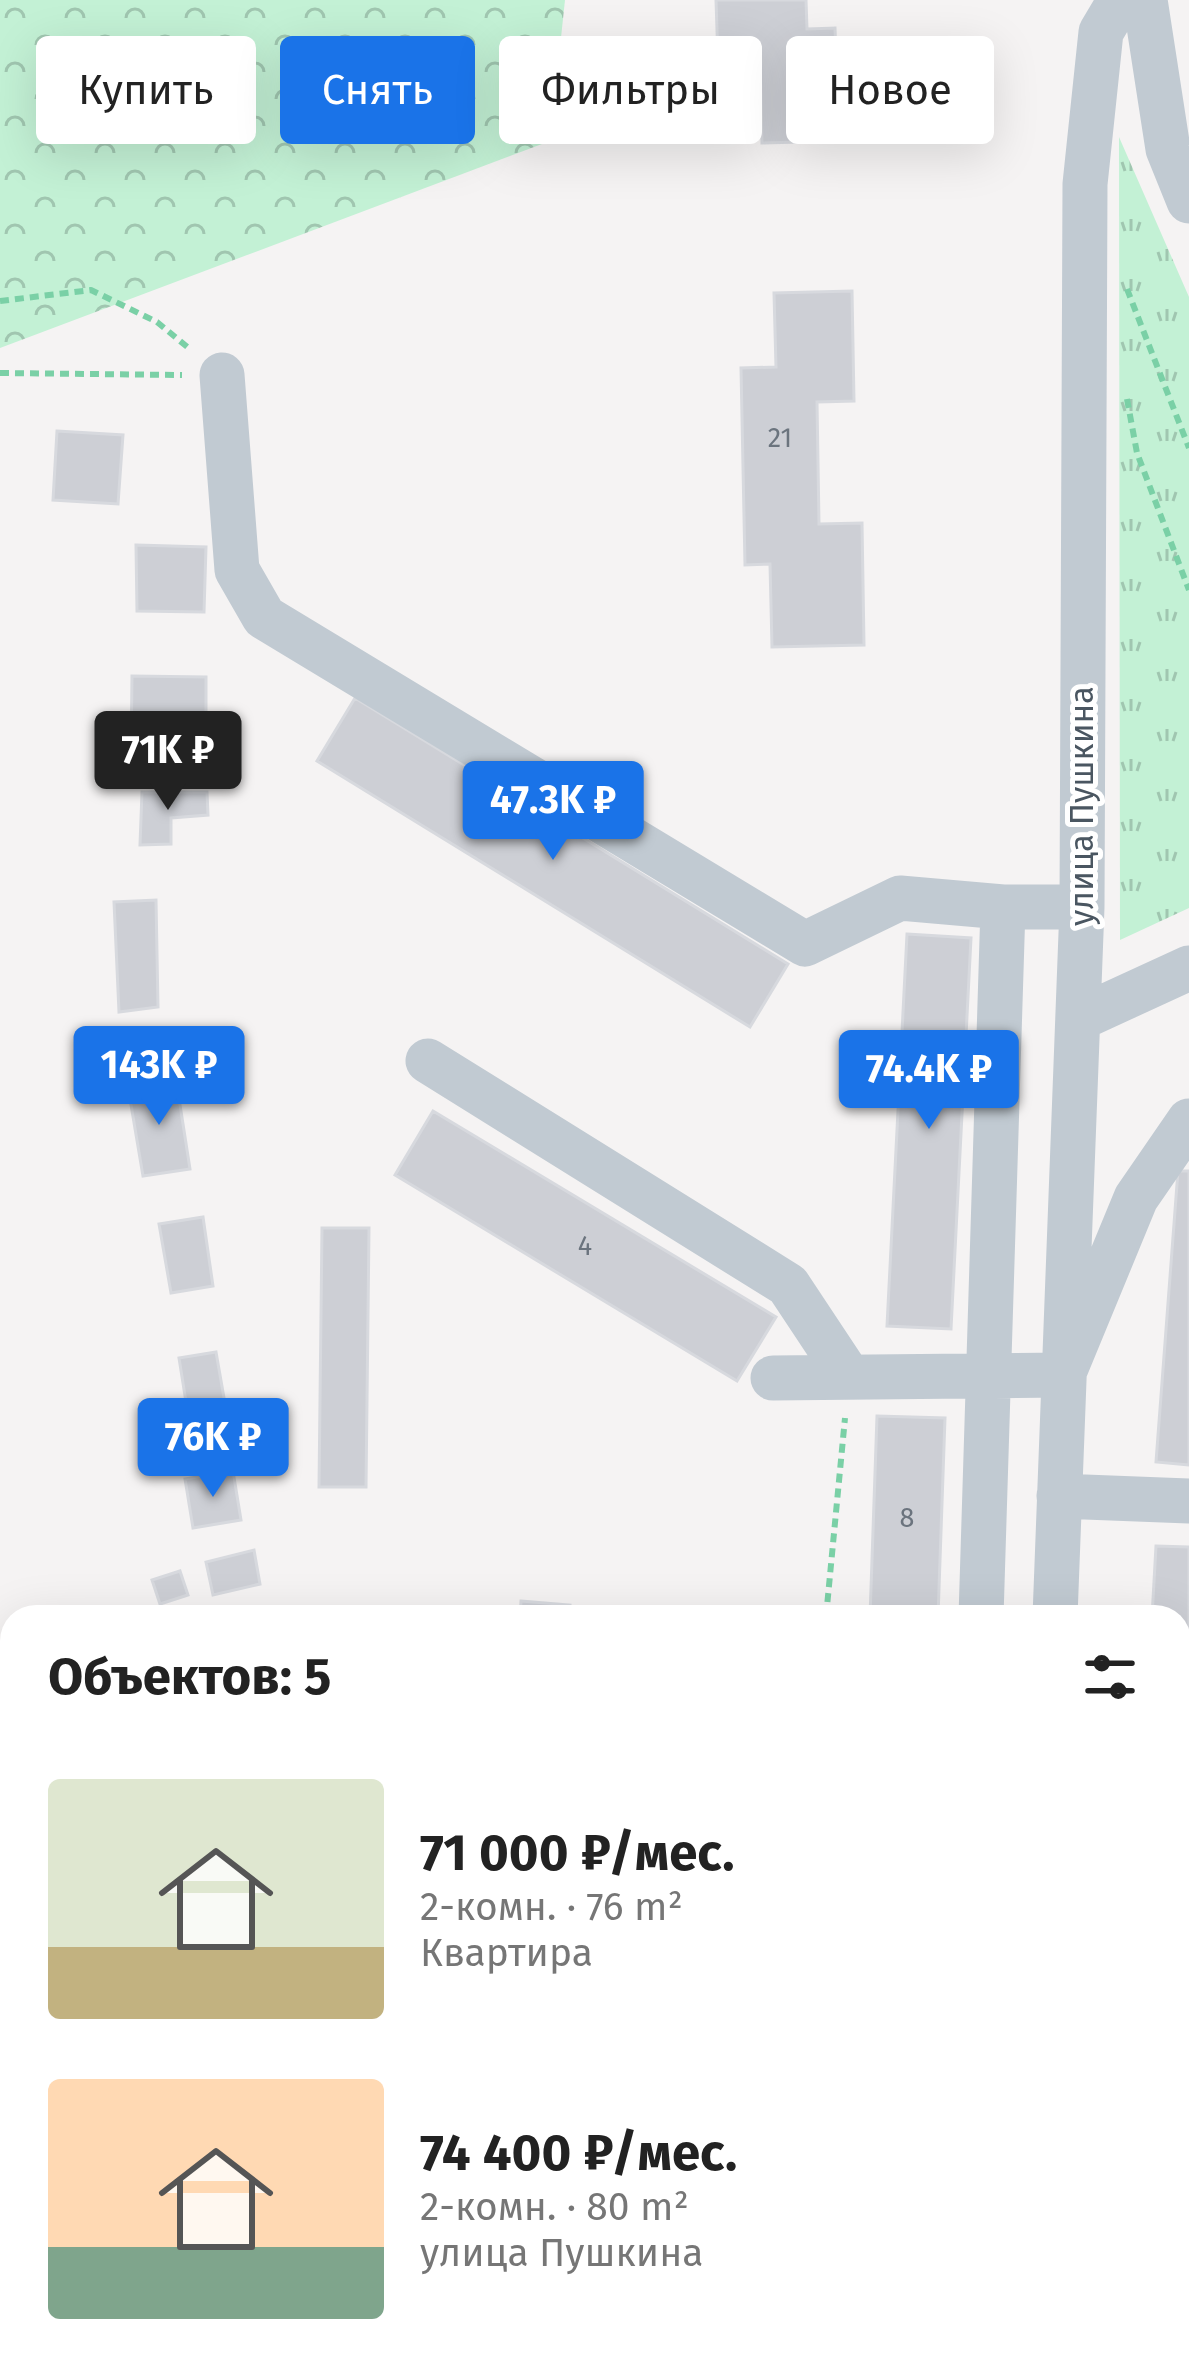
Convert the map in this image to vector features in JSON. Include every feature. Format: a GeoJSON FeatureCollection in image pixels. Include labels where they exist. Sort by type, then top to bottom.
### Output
{"type":"FeatureCollection","features":[{"type":"Feature","properties":{"kind":"street","name":"улица Пушкина"},"geometry":{"type":"LineString","coordinates":[[1055,1605],[1082,908],[1085,184],[1101,32],[1120,0]]}},
{"type":"Feature","properties":{"kind":"street"},"geometry":{"type":"LineString","coordinates":[[1145,0],[1168,149],[1189,201]]}},
{"type":"Feature","properties":{"kind":"street"},"geometry":{"type":"LineString","coordinates":[[222,375],[237,570],[263,617],[805,944],[900,898],[1082,908]]}},
{"type":"Feature","properties":{"kind":"street"},"geometry":{"type":"LineString","coordinates":[[981,1605],[1003,907]]}},
{"type":"Feature","properties":{"kind":"street"},"geometry":{"type":"LineString","coordinates":[[1078,1019],[1189,968]]}},
{"type":"Feature","properties":{"kind":"street"},"geometry":{"type":"LineString","coordinates":[[428,1061],[788,1285],[849,1377]]}},
{"type":"Feature","properties":{"kind":"street"},"geometry":{"type":"LineString","coordinates":[[773,1378],[1063,1375],[1136,1198],[1189,1121]]}},
{"type":"Feature","properties":{"kind":"street"},"geometry":{"type":"LineString","coordinates":[[1059,1496],[1189,1501]]}},
{"type":"Feature","properties":{"kind":"path"},"geometry":{"type":"LineString","coordinates":[[1120,272],[1189,448]]}},
{"type":"Feature","properties":{"kind":"path"},"geometry":{"type":"LineString","coordinates":[[0,302],[91,290],[157,322],[222,375]]}},
{"type":"Feature","properties":{"kind":"path"},"geometry":{"type":"LineString","coordinates":[[0,373],[222,375]]}},
{"type":"Feature","properties":{"kind":"path"},"geometry":{"type":"LineString","coordinates":[[1124,386],[1137,453],[1189,590]]}},
{"type":"Feature","properties":{"kind":"path"},"geometry":{"type":"LineString","coordinates":[[827,1605],[849,1377]]}},
{"type":"Feature","properties":{"kind":"green space"},"geometry":{"type":"Polygon","coordinates":[[[0,0],[565,0],[561,36],[499,36],[499,144],[542,144],[0,348],[0,0]]]}},
{"type":"Feature","properties":{"kind":"green space"},"geometry":{"type":"Polygon","coordinates":[[[1119,137],[1189,297],[1189,908],[1120,940],[1119,137]]]}},
{"type":"Feature","properties":{"kind":"building"},"geometry":{"type":"Polygon","coordinates":[[[716,0],[806,0],[807,29],[835,28],[835,36],[786,36],[786,142],[762,143],[762,36],[717,36],[716,0]]]}},
{"type":"Feature","properties":{"kind":"building"},"geometry":{"type":"Polygon","coordinates":[[[852,291],[854,401],[817,402],[819,524],[862,523],[864,645],[772,647],[770,564],[745,565],[741,368],[776,367],[774,293],[852,291]]]}},
{"type":"Feature","properties":{"kind":"building"},"geometry":{"type":"Polygon","coordinates":[[[57,431],[123,435],[118,504],[53,500],[57,431]]]}},
{"type":"Feature","properties":{"kind":"building"},"geometry":{"type":"Polygon","coordinates":[[[136,545],[206,547],[204,612],[137,611],[136,545]]]}},
{"type":"Feature","properties":{"kind":"building"},"geometry":{"type":"Polygon","coordinates":[[[132,676],[206,677],[206,715],[173,716],[175,756],[131,756],[132,676]]]}},
{"type":"Feature","properties":{"kind":"building"},"geometry":{"type":"Polygon","coordinates":[[[355,698],[788,964],[750,1027],[317,761],[355,698]]]}},
{"type":"Feature","properties":{"kind":"building"},"geometry":{"type":"Polygon","coordinates":[[[142,792],[207,792],[208,815],[171,818],[171,844],[140,845],[142,792]]]}},
{"type":"Feature","properties":{"kind":"building"},"geometry":{"type":"Polygon","coordinates":[[[156,900],[158,1007],[119,1012],[114,902],[156,900]]]}},
{"type":"Feature","properties":{"kind":"building"},"geometry":{"type":"Polygon","coordinates":[[[907,934],[971,938],[951,1329],[887,1326],[907,934]]]}},
{"type":"Feature","properties":{"kind":"building"},"geometry":{"type":"Polygon","coordinates":[[[176,1079],[190,1169],[143,1176],[128,1087],[176,1079]]]}},
{"type":"Feature","properties":{"kind":"building"},"geometry":{"type":"Polygon","coordinates":[[[433,1111],[776,1317],[737,1381],[395,1175],[433,1111]]]}},
{"type":"Feature","properties":{"kind":"building"},"geometry":{"type":"Polygon","coordinates":[[[1178,1171],[1189,1171],[1189,1465],[1156,1462],[1178,1171]]]}},
{"type":"Feature","properties":{"kind":"building"},"geometry":{"type":"Polygon","coordinates":[[[203,1217],[213,1286],[171,1293],[159,1224],[203,1217]]]}},
{"type":"Feature","properties":{"kind":"building"},"geometry":{"type":"Polygon","coordinates":[[[322,1228],[369,1228],[366,1487],[319,1487],[322,1228]]]}},
{"type":"Feature","properties":{"kind":"building"},"geometry":{"type":"Polygon","coordinates":[[[216,1352],[227,1415],[189,1421],[179,1358],[216,1352]]]}},
{"type":"Feature","properties":{"kind":"building"},"geometry":{"type":"Polygon","coordinates":[[[877,1416],[945,1418],[938,1605],[870,1605],[877,1416]]]}},
{"type":"Feature","properties":{"kind":"building"},"geometry":{"type":"Polygon","coordinates":[[[233,1471],[241,1520],[193,1528],[185,1479],[233,1471]]]}},
{"type":"Feature","properties":{"kind":"building"},"geometry":{"type":"Polygon","coordinates":[[[1156,1546],[1189,1547],[1189,1605],[1153,1605],[1156,1546]]]}},
{"type":"Feature","properties":{"kind":"building"},"geometry":{"type":"Polygon","coordinates":[[[254,1550],[260,1584],[213,1595],[206,1562],[254,1550]]]}},
{"type":"Feature","properties":{"kind":"building"},"geometry":{"type":"Polygon","coordinates":[[[180,1571],[188,1595],[160,1604],[152,1580],[180,1571]]]}},
{"type":"Feature","properties":{"kind":"building"},"geometry":{"type":"Polygon","coordinates":[[[521,1601],[570,1605],[521,1605],[521,1601]]]}}]}
